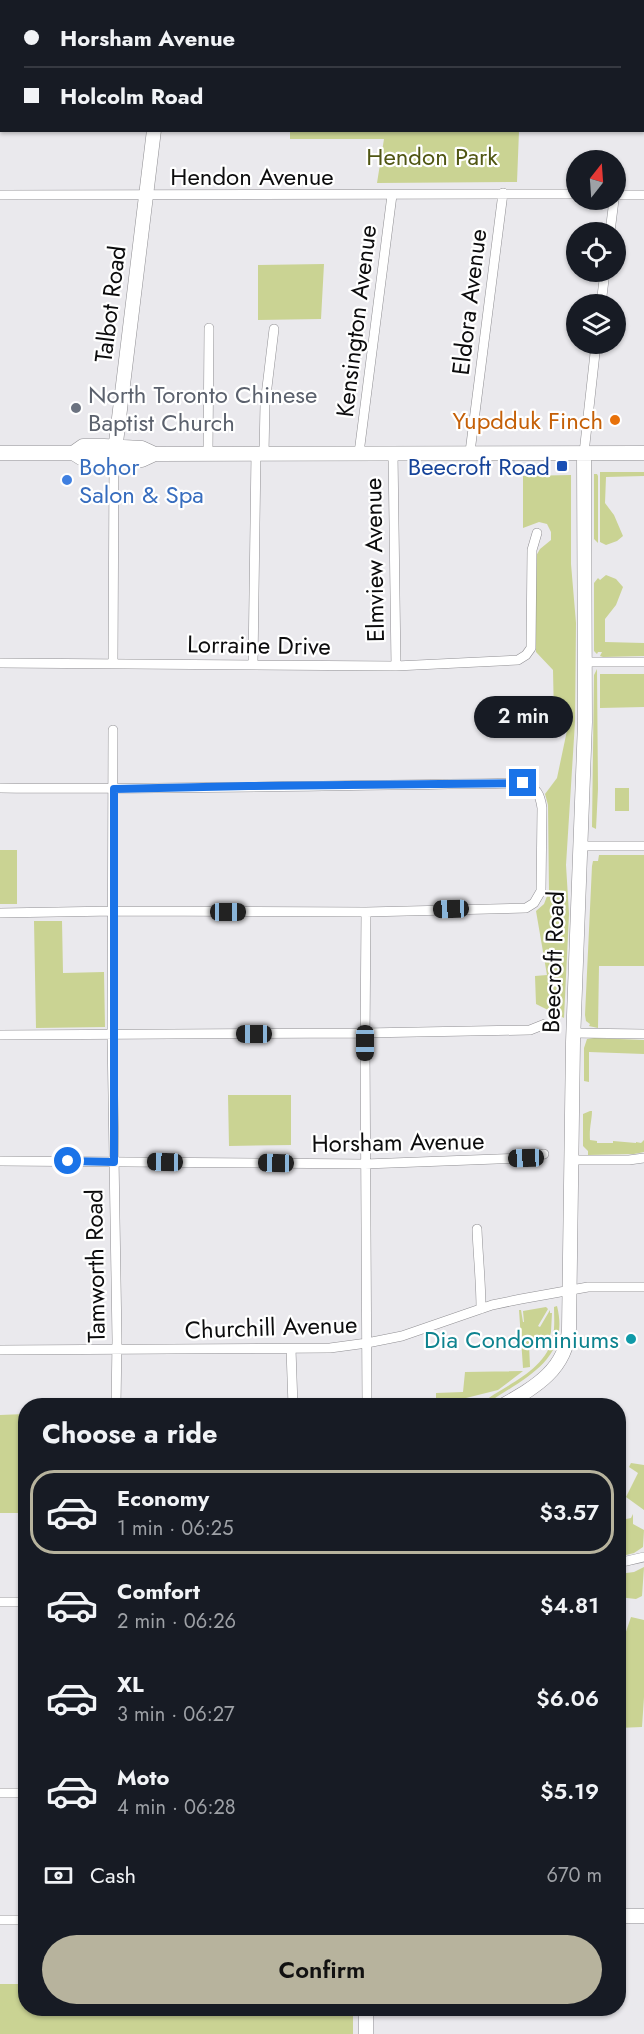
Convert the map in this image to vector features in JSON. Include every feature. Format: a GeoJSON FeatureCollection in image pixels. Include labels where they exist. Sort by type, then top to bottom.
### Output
{"type":"FeatureCollection","features":[{"type":"Feature","properties":{"kind":"street","name":"Talbot Road"},"geometry":{"type":"LineString","coordinates":[[113,664],[115,453],[154,132]]}},
{"type":"Feature","properties":{"kind":"street","name":"Eldora Avenue"},"geometry":{"type":"LineString","coordinates":[[471,452],[503,193]]}},
{"type":"Feature","properties":{"kind":"street","name":"Hendon Avenue"},"geometry":{"type":"LineString","coordinates":[[0,195],[566,194]]}},
{"type":"Feature","properties":{"kind":"street","name":"Kensington Avenue"},"geometry":{"type":"LineString","coordinates":[[359,453],[392,195]]}},
{"type":"Feature","properties":{"kind":"street"},"geometry":{"type":"LineString","coordinates":[[626,195],[644,195]]}},
{"type":"Feature","properties":{"kind":"street"},"geometry":{"type":"LineString","coordinates":[[208,328],[208,453]]}},
{"type":"Feature","properties":{"kind":"street"},"geometry":{"type":"LineString","coordinates":[[253,664],[260,453],[274,329]]}},
{"type":"Feature","properties":{"kind":"street"},"geometry":{"type":"LineString","coordinates":[[585,453],[595,354]]}},
{"type":"Feature","properties":{"kind":"street"},"geometry":{"type":"LineString","coordinates":[[0,453],[73,453],[81,458],[115,453],[142,460],[155,453],[644,453]]}},
{"type":"Feature","properties":{"kind":"street","name":"Elmview Avenue"},"geometry":{"type":"LineString","coordinates":[[393,453],[396,666]]}},
{"type":"Feature","properties":{"kind":"street","name":"Beecroft Road"},"geometry":{"type":"LineString","coordinates":[[515,1398],[541,1382],[558,1364],[568,1338],[573,1033],[585,722],[585,453]]}},
{"type":"Feature","properties":{"kind":"street","name":"Lorraine Drive"},"geometry":{"type":"LineString","coordinates":[[0,663],[396,666],[518,660],[531,648],[532,550],[537,533]]}},
{"type":"Feature","properties":{"kind":"street"},"geometry":{"type":"LineString","coordinates":[[585,662],[644,662]]}},
{"type":"Feature","properties":{"kind":"street","name":"Tamworth Road"},"geometry":{"type":"LineString","coordinates":[[113,730],[112,1034],[116,1398]]}},
{"type":"Feature","properties":{"kind":"street"},"geometry":{"type":"LineString","coordinates":[[0,788],[114,789],[523,783],[534,787],[540,796],[541,850],[541,891],[534,903],[525,908],[366,912],[0,913]]}},
{"type":"Feature","properties":{"kind":"street"},"geometry":{"type":"LineString","coordinates":[[580,846],[644,846]]}},
{"type":"Feature","properties":{"kind":"street"},"geometry":{"type":"LineString","coordinates":[[366,912],[367,1398]]}},
{"type":"Feature","properties":{"kind":"street"},"geometry":{"type":"LineString","coordinates":[[0,1035],[530,1030],[545,1024]]}},
{"type":"Feature","properties":{"kind":"street"},"geometry":{"type":"LineString","coordinates":[[573,1033],[644,1034]]}},
{"type":"Feature","properties":{"kind":"street","name":"Horsham Avenue"},"geometry":{"type":"LineString","coordinates":[[0,1161],[365,1164],[526,1158],[544,1154]]}},
{"type":"Feature","properties":{"kind":"street"},"geometry":{"type":"LineString","coordinates":[[572,1160],[644,1158]]}},
{"type":"Feature","properties":{"kind":"street"},"geometry":{"type":"LineString","coordinates":[[477,1229],[481,1309]]}},
{"type":"Feature","properties":{"kind":"street","name":"Churchill Avenue"},"geometry":{"type":"LineString","coordinates":[[0,1350],[330,1348],[367,1343],[414,1332],[481,1309],[521,1299],[588,1287],[644,1287]]}},
{"type":"Feature","properties":{"kind":"street"},"geometry":{"type":"LineString","coordinates":[[291,1349],[292,1398]]}},
{"type":"Feature","properties":{"kind":"street"},"geometry":{"type":"LineString","coordinates":[[626,1561],[644,1557]]}},
{"type":"Feature","properties":{"kind":"street"},"geometry":{"type":"LineString","coordinates":[[0,1602],[18,1602]]}},
{"type":"Feature","properties":{"kind":"street"},"geometry":{"type":"LineString","coordinates":[[0,1792],[18,1793]]}},
{"type":"Feature","properties":{"kind":"street"},"geometry":{"type":"LineString","coordinates":[[626,1916],[644,1916]]}},
{"type":"Feature","properties":{"kind":"street"},"geometry":{"type":"LineString","coordinates":[[0,1920],[18,1920]]}},
{"type":"Feature","properties":{"kind":"street"},"geometry":{"type":"LineString","coordinates":[[366,2016],[366,2034]]}},
{"type":"Feature","properties":{"kind":"green space","name":"Hendon Park"},"geometry":{"type":"Polygon","coordinates":[[[290,132],[519,132],[517,182],[377,183],[384,139],[290,139],[290,132]]]}},
{"type":"Feature","properties":{"kind":"green space"},"geometry":{"type":"Polygon","coordinates":[[[324,264],[321,319],[258,320],[258,265],[324,264]]]}},
{"type":"Feature","properties":{"kind":"green space"},"geometry":{"type":"Polygon","coordinates":[[[600,472],[644,472],[644,476],[606,477],[605,503],[614,515],[623,536],[606,545],[600,542],[600,472]]]}},
{"type":"Feature","properties":{"kind":"green space"},"geometry":{"type":"Polygon","coordinates":[[[594,474],[598,476],[598,543],[594,539],[594,474]]]}},
{"type":"Feature","properties":{"kind":"green space"},"geometry":{"type":"Polygon","coordinates":[[[571,475],[571,564],[576,623],[575,722],[566,865],[569,914],[564,1018],[536,1004],[535,976],[547,975],[536,911],[544,904],[549,891],[548,805],[545,794],[557,778],[569,721],[554,718],[553,670],[536,652],[536,556],[540,549],[551,540],[551,532],[547,524],[539,522],[523,528],[523,476],[571,475]]]}},
{"type":"Feature","properties":{"kind":"green space"},"geometry":{"type":"Polygon","coordinates":[[[606,575],[616,579],[623,587],[616,605],[605,619],[605,642],[644,643],[644,656],[603,657],[600,656],[602,652],[597,654],[594,651],[594,583],[598,578],[600,580],[606,575]]]}},
{"type":"Feature","properties":{"kind":"green space"},"geometry":{"type":"Polygon","coordinates":[[[597,669],[596,829],[592,827],[594,675],[597,669]]]}},
{"type":"Feature","properties":{"kind":"green space"},"geometry":{"type":"Polygon","coordinates":[[[600,674],[644,674],[644,707],[600,708],[600,674]]]}},
{"type":"Feature","properties":{"kind":"green space"},"geometry":{"type":"Polygon","coordinates":[[[615,788],[629,788],[629,811],[615,811],[615,788]]]}},
{"type":"Feature","properties":{"kind":"green space"},"geometry":{"type":"Polygon","coordinates":[[[0,850],[17,850],[17,904],[0,904],[0,850]]]}},
{"type":"Feature","properties":{"kind":"green space"},"geometry":{"type":"Polygon","coordinates":[[[599,855],[644,855],[644,966],[599,966],[598,1028],[589,1026],[585,1015],[592,866],[593,861],[598,861],[599,855]]]}},
{"type":"Feature","properties":{"kind":"green space"},"geometry":{"type":"Polygon","coordinates":[[[34,921],[62,921],[63,973],[104,972],[105,1027],[36,1028],[34,921]]]}},
{"type":"Feature","properties":{"kind":"green space"},"geometry":{"type":"Polygon","coordinates":[[[587,1039],[644,1040],[644,1054],[589,1052],[589,1082],[584,1081],[584,1048],[587,1039]]]}},
{"type":"Feature","properties":{"kind":"green space"},"geometry":{"type":"Polygon","coordinates":[[[228,1095],[291,1095],[291,1145],[229,1146],[228,1095]]]}},
{"type":"Feature","properties":{"kind":"green space"},"geometry":{"type":"Polygon","coordinates":[[[592,1111],[590,1140],[597,1141],[597,1143],[613,1143],[613,1141],[641,1143],[644,1140],[644,1152],[588,1155],[588,1151],[583,1146],[583,1114],[592,1111]]]}},
{"type":"Feature","properties":{"kind":"green space"},"geometry":{"type":"Polygon","coordinates":[[[557,1306],[559,1325],[557,1341],[550,1355],[527,1377],[496,1398],[488,1398],[523,1376],[542,1359],[553,1336],[554,1307],[557,1306]]]}},
{"type":"Feature","properties":{"kind":"green space"},"geometry":{"type":"Polygon","coordinates":[[[546,1307],[548,1309],[538,1326],[540,1327],[550,1310],[552,1313],[551,1332],[547,1348],[529,1344],[530,1367],[523,1368],[519,1310],[521,1310],[524,1322],[523,1311],[546,1307]]]}},
{"type":"Feature","properties":{"kind":"green space"},"geometry":{"type":"Polygon","coordinates":[[[523,1371],[498,1390],[466,1398],[436,1398],[436,1393],[463,1392],[465,1372],[523,1371]]]}},
{"type":"Feature","properties":{"kind":"green space"},"geometry":{"type":"Polygon","coordinates":[[[18,1414],[18,1513],[0,1513],[0,1415],[18,1414]]]}},
{"type":"Feature","properties":{"kind":"green space"},"geometry":{"type":"Polygon","coordinates":[[[631,1463],[644,1465],[644,1510],[626,1497],[638,1473],[629,1467],[631,1463]]]}},
{"type":"Feature","properties":{"kind":"green space"},"geometry":{"type":"Polygon","coordinates":[[[633,1514],[633,1524],[644,1530],[643,1547],[626,1555],[626,1519],[631,1518],[633,1514]]]}},
{"type":"Feature","properties":{"kind":"green space"},"geometry":{"type":"Polygon","coordinates":[[[644,1567],[642,1596],[636,1599],[626,1598],[626,1573],[644,1567]]]}},
{"type":"Feature","properties":{"kind":"green space"},"geometry":{"type":"Polygon","coordinates":[[[631,1617],[644,1620],[642,1727],[626,1728],[626,1632],[631,1617]]]}},
{"type":"Feature","properties":{"kind":"green space"},"geometry":{"type":"Polygon","coordinates":[[[0,1984],[18,1984],[18,2016],[353,2016],[353,2034],[0,2034],[0,1984]]]}},
{"type":"Feature","properties":{"kind":"place","name":"North Toronto Chinese Baptist Church"},"geometry":{"type":"Point","coordinates":[76,408]}},
{"type":"Feature","properties":{"kind":"place","name":"Yupdduk Finch"},"geometry":{"type":"Point","coordinates":[615,420]}},
{"type":"Feature","properties":{"kind":"place","name":"Beecroft Road"},"geometry":{"type":"Point","coordinates":[562,466]}},
{"type":"Feature","properties":{"kind":"place","name":"Bohor Salon & Spa"},"geometry":{"type":"Point","coordinates":[67,480]}},
{"type":"Feature","properties":{"kind":"place","name":"Dia Condominiums"},"geometry":{"type":"Point","coordinates":[631,1339]}},
{"type":"Feature","properties":{"kind":"route"},"geometry":{"type":"LineString","coordinates":[[68,1161],[114,1162],[112,1024],[114,789],[523,783]]}}]}
